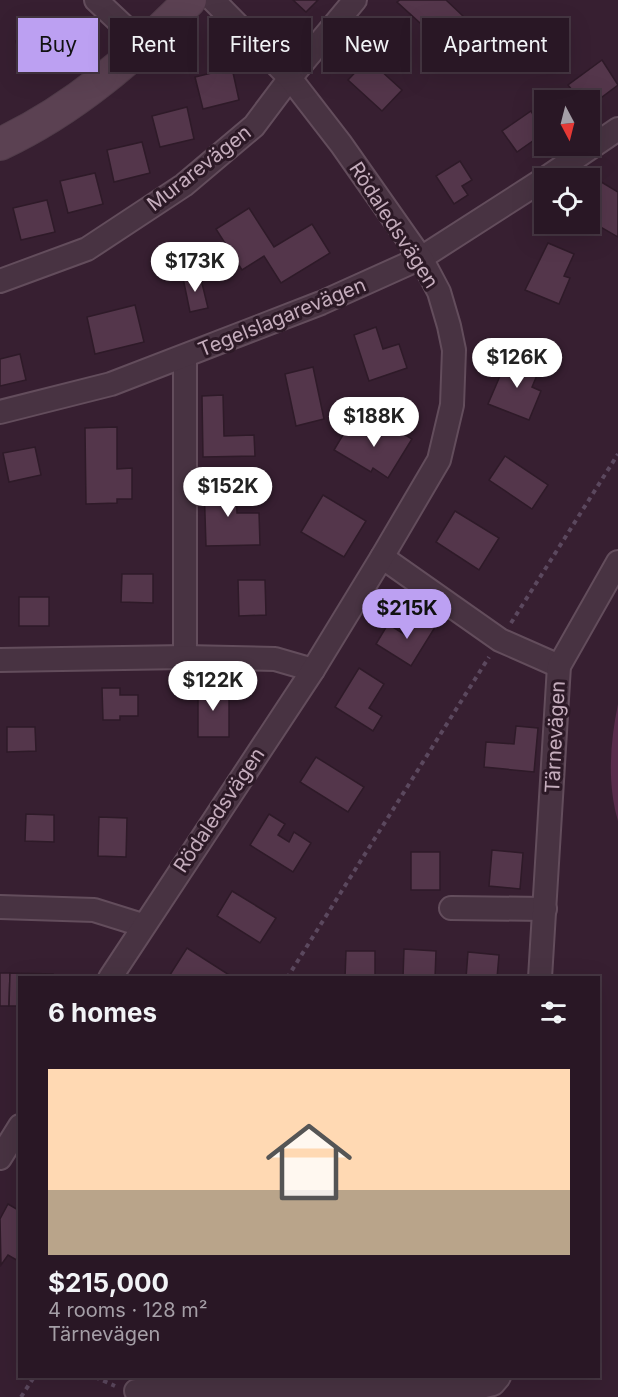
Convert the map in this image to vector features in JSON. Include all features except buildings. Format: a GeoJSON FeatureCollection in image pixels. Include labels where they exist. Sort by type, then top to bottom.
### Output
{"type":"FeatureCollection","features":[{"type":"Feature","properties":{"kind":"street"},"geometry":{"type":"LineString","coordinates":[[96,0],[118,18]]}},
{"type":"Feature","properties":{"kind":"street"},"geometry":{"type":"LineString","coordinates":[[172,18],[190,0]]}},
{"type":"Feature","properties":{"kind":"street","name":"Rödaledsvägen"},"geometry":{"type":"LineString","coordinates":[[111,976],[142,925],[313,670],[382,557],[439,460],[452,405],[454,350],[449,326],[439,292],[421,258],[341,144],[290,78],[213,0]]}},
{"type":"Feature","properties":{"kind":"street","name":"Murarevägen"},"geometry":{"type":"LineString","coordinates":[[0,281],[87,249],[184,185],[254,126],[290,78],[355,0]]}},
{"type":"Feature","properties":{"kind":"street"},"geometry":{"type":"LineString","coordinates":[[0,144],[85,94],[112,72]]}},
{"type":"Feature","properties":{"kind":"street","name":"Tegelslagarevägen"},"geometry":{"type":"LineString","coordinates":[[561,168],[618,129]]}},
{"type":"Feature","properties":{"kind":"street","name":"Tegelslagarevägen"},"geometry":{"type":"LineString","coordinates":[[0,412],[111,384],[321,303],[421,258],[534,186]]}},
{"type":"Feature","properties":{"kind":"street"},"geometry":{"type":"LineString","coordinates":[[185,357],[185,657]]}},
{"type":"Feature","properties":{"kind":"street","name":"Tärnevägen"},"geometry":{"type":"LineString","coordinates":[[382,557],[500,640],[559,666],[540,976]]}},
{"type":"Feature","properties":{"kind":"street"},"geometry":{"type":"LineString","coordinates":[[559,666],[618,562]]}},
{"type":"Feature","properties":{"kind":"street"},"geometry":{"type":"LineString","coordinates":[[0,660],[185,657],[275,659],[313,670]]}},
{"type":"Feature","properties":{"kind":"street"},"geometry":{"type":"LineString","coordinates":[[0,907],[94,910],[142,925]]}},
{"type":"Feature","properties":{"kind":"street"},"geometry":{"type":"LineString","coordinates":[[451,908],[545,909]]}},
{"type":"Feature","properties":{"kind":"street"},"geometry":{"type":"LineString","coordinates":[[0,1158],[18,1129]]}},
{"type":"Feature","properties":{"kind":"street"},"geometry":{"type":"LineString","coordinates":[[136,1391],[468,1390],[493,1384],[498,1378]]}},
{"type":"Feature","properties":{"kind":"path"},"geometry":{"type":"LineString","coordinates":[[288,976],[618,454]]}},
{"type":"Feature","properties":{"kind":"path"},"geometry":{"type":"LineString","coordinates":[[21,1397],[33,1378]]}},
{"type":"Feature","properties":{"kind":"shaded area"},"geometry":{"type":"Polygon","coordinates":[[[618,704],[618,821],[612,792],[611,763],[618,704]]]}}]}
